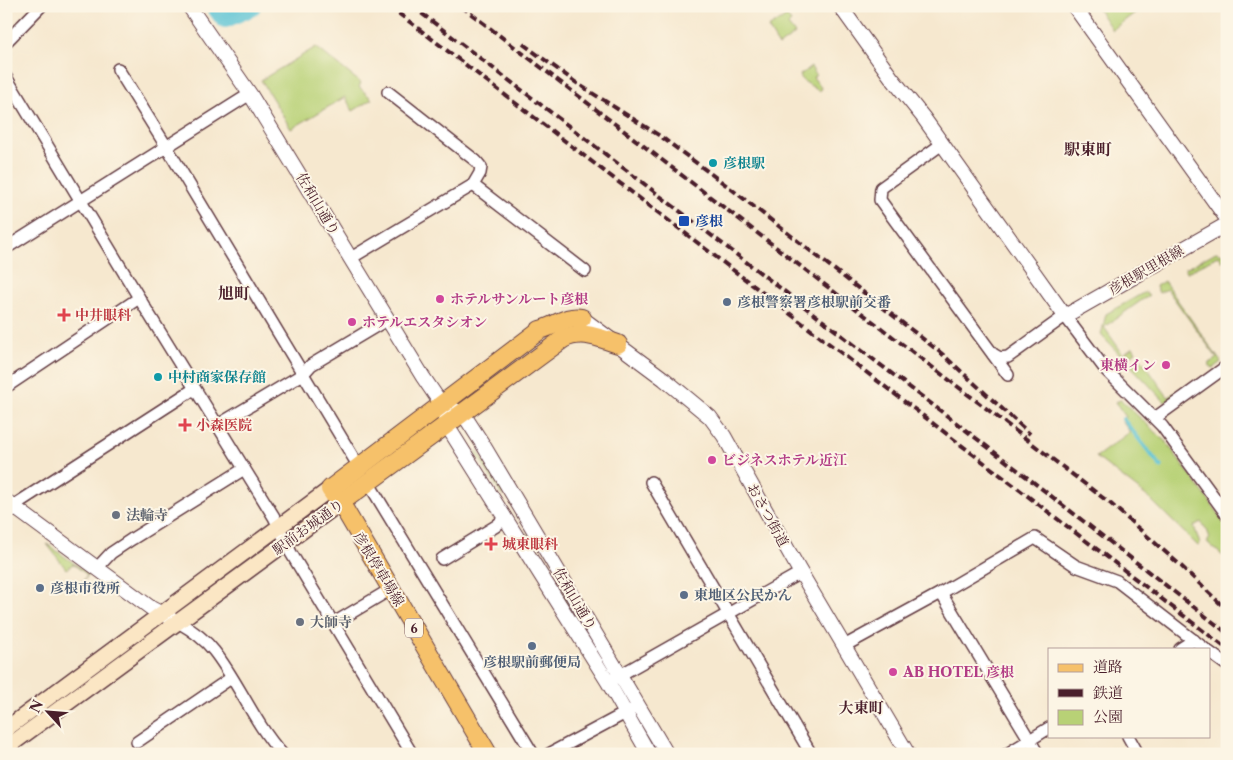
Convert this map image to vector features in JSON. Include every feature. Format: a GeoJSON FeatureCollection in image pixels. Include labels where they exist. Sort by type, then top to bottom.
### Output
{"type":"FeatureCollection","features":[{"type":"Feature","properties":{"kind":"main road","name":"駅前お城通り"},"geometry":{"type":"LineString","coordinates":[[6,748],[286,542],[335,496],[359,467],[540,330],[569,317],[582,318]]}},
{"type":"Feature","properties":{"kind":"main road","name":"駅前お城通り"},"geometry":{"type":"LineString","coordinates":[[6,730],[279,528],[335,496],[368,482],[553,345],[572,334],[586,334],[618,344]]}},
{"type":"Feature","properties":{"kind":"main road","name":"彦根停車場線"},"geometry":{"type":"LineString","coordinates":[[335,496],[488,754]]}},
{"type":"Feature","properties":{"kind":"street"},"geometry":{"type":"LineString","coordinates":[[6,42],[41,6]]}},
{"type":"Feature","properties":{"kind":"street","name":"佐和山通り"},"geometry":{"type":"LineString","coordinates":[[189,6],[250,94],[442,405],[446,424],[608,682],[649,754]]}},
{"type":"Feature","properties":{"kind":"street"},"geometry":{"type":"LineString","coordinates":[[840,6],[891,77],[918,110],[1105,369],[1162,426],[1227,515]]}},
{"type":"Feature","properties":{"kind":"street"},"geometry":{"type":"LineString","coordinates":[[1074,6],[1227,219]]}},
{"type":"Feature","properties":{"kind":"street"},"geometry":{"type":"LineString","coordinates":[[118,69],[359,467]]}},
{"type":"Feature","properties":{"kind":"street"},"geometry":{"type":"LineString","coordinates":[[6,78],[194,389],[274,517],[286,542],[412,754]]}},
{"type":"Feature","properties":{"kind":"street"},"geometry":{"type":"LineString","coordinates":[[351,258],[473,185],[480,173],[480,167],[476,160],[388,92]]}},
{"type":"Feature","properties":{"kind":"street"},"geometry":{"type":"LineString","coordinates":[[6,248],[250,94]]}},
{"type":"Feature","properties":{"kind":"street"},"geometry":{"type":"LineString","coordinates":[[942,144],[882,188],[880,200],[1008,374]]}},
{"type":"Feature","properties":{"kind":"street"},"geometry":{"type":"LineString","coordinates":[[473,185],[585,271]]}},
{"type":"Feature","properties":{"kind":"street","name":"彦根駅里根線"},"geometry":{"type":"LineString","coordinates":[[1065,316],[1227,224]]}},
{"type":"Feature","properties":{"kind":"street"},"geometry":{"type":"LineString","coordinates":[[6,387],[139,298]]}},
{"type":"Feature","properties":{"kind":"street"},"geometry":{"type":"LineString","coordinates":[[993,354],[1000,358],[1008,357],[1065,316]]}},
{"type":"Feature","properties":{"kind":"street","name":"おさつ街道"},"geometry":{"type":"LineString","coordinates":[[582,318],[710,416],[724,436],[800,573],[908,754]]}},
{"type":"Feature","properties":{"kind":"street"},"geometry":{"type":"LineString","coordinates":[[218,425],[303,374],[310,365],[388,319]]}},
{"type":"Feature","properties":{"kind":"street"},"geometry":{"type":"LineString","coordinates":[[1155,418],[1227,366]]}},
{"type":"Feature","properties":{"kind":"street"},"geometry":{"type":"LineString","coordinates":[[194,389],[9,503],[151,608],[178,622],[202,638],[214,651],[263,729],[282,754]]}},
{"type":"Feature","properties":{"kind":"street"},"geometry":{"type":"LineString","coordinates":[[442,405],[462,412]]}},
{"type":"Feature","properties":{"kind":"street","name":"佐和山通り"},"geometry":{"type":"LineString","coordinates":[[462,412],[667,754]]}},
{"type":"Feature","properties":{"kind":"street"},"geometry":{"type":"LineString","coordinates":[[98,567],[111,553],[132,539],[244,470]]}},
{"type":"Feature","properties":{"kind":"street"},"geometry":{"type":"LineString","coordinates":[[368,482],[533,754]]}},
{"type":"Feature","properties":{"kind":"street"},"geometry":{"type":"LineString","coordinates":[[651,482],[811,754]]}},
{"type":"Feature","properties":{"kind":"street"},"geometry":{"type":"LineString","coordinates":[[442,559],[496,526],[505,518]]}},
{"type":"Feature","properties":{"kind":"street"},"geometry":{"type":"LineString","coordinates":[[844,646],[941,593],[1035,538],[1076,566],[1117,581],[1204,648]]}},
{"type":"Feature","properties":{"kind":"street"},"geometry":{"type":"LineString","coordinates":[[608,682],[800,573]]}},
{"type":"Feature","properties":{"kind":"street"},"geometry":{"type":"LineString","coordinates":[[334,623],[391,589]]}},
{"type":"Feature","properties":{"kind":"street"},"geometry":{"type":"LineString","coordinates":[[941,593],[1038,754]]}},
{"type":"Feature","properties":{"kind":"street"},"geometry":{"type":"LineString","coordinates":[[1182,648],[1194,640]]}},
{"type":"Feature","properties":{"kind":"street"},"geometry":{"type":"LineString","coordinates":[[1210,653],[1227,665]]}},
{"type":"Feature","properties":{"kind":"street"},"geometry":{"type":"LineString","coordinates":[[137,742],[231,678]]}},
{"type":"Feature","properties":{"kind":"street"},"geometry":{"type":"LineString","coordinates":[[549,754],[638,706]]}},
{"type":"Feature","properties":{"kind":"street"},"geometry":{"type":"LineString","coordinates":[[1007,754],[1048,729]]}},
{"type":"Feature","properties":{"kind":"street"},"geometry":{"type":"LineString","coordinates":[[1129,738],[1138,754]]}},
{"type":"Feature","properties":{"kind":"green space"},"geometry":{"type":"Polygon","coordinates":[[[1096,6],[1144,6],[1112,30],[1096,6]]]}},
{"type":"Feature","properties":{"kind":"green space"},"geometry":{"type":"Polygon","coordinates":[[[787,16],[791,22],[788,25],[795,34],[779,46],[768,28],[787,16]]]}},
{"type":"Feature","properties":{"kind":"green space"},"geometry":{"type":"Polygon","coordinates":[[[316,47],[361,83],[359,87],[372,99],[353,111],[345,97],[291,129],[261,80],[316,47]]]}},
{"type":"Feature","properties":{"kind":"green space"},"geometry":{"type":"Polygon","coordinates":[[[811,67],[816,75],[813,77],[822,89],[819,91],[802,80],[800,75],[811,67]]]}},
{"type":"Feature","properties":{"kind":"green space"},"geometry":{"type":"Polygon","coordinates":[[[1216,252],[1227,255],[1227,259],[1222,261],[1219,255],[1188,272],[1185,271],[1185,269],[1216,252]]]}},
{"type":"Feature","properties":{"kind":"green space"},"geometry":{"type":"Polygon","coordinates":[[[1164,281],[1221,362],[1213,368],[1208,364],[1217,358],[1167,289],[1159,293],[1156,286],[1164,281]]]}},
{"type":"Feature","properties":{"kind":"green space"},"geometry":{"type":"Polygon","coordinates":[[[1145,292],[1149,295],[1104,327],[1123,354],[1133,347],[1136,352],[1125,360],[1101,335],[1106,314],[1145,292]]]}},
{"type":"Feature","properties":{"kind":"green space"},"geometry":{"type":"Polygon","coordinates":[[[1141,359],[1168,397],[1176,392],[1177,394],[1165,402],[1131,366],[1141,359]]]}},
{"type":"Feature","properties":{"kind":"green space"},"geometry":{"type":"Polygon","coordinates":[[[1121,400],[1166,442],[1227,525],[1227,553],[1225,552],[1223,556],[1207,542],[1210,538],[1201,522],[1194,526],[1200,544],[1198,546],[1149,498],[1096,457],[1130,432],[1122,421],[1126,417],[1115,402],[1121,400]]]}},
{"type":"Feature","properties":{"kind":"green space"},"geometry":{"type":"Polygon","coordinates":[[[478,451],[504,493],[502,496],[475,452],[478,451]]]}},
{"type":"Feature","properties":{"kind":"green space"},"geometry":{"type":"Polygon","coordinates":[[[526,534],[528,534],[606,663],[605,665],[603,665],[526,534]]]}},
{"type":"Feature","properties":{"kind":"green space"},"geometry":{"type":"Polygon","coordinates":[[[271,541],[274,542],[273,544],[190,604],[189,602],[271,541]]]}},
{"type":"Feature","properties":{"kind":"green space"},"geometry":{"type":"Polygon","coordinates":[[[47,544],[89,574],[80,586],[87,575],[73,564],[66,569],[47,544]]]}},
{"type":"Feature","properties":{"kind":"waterway"},"geometry":{"type":"LineString","coordinates":[[217,6],[225,17],[250,6]]}},
{"type":"Feature","properties":{"kind":"waterway"},"geometry":{"type":"LineString","coordinates":[[1123,419],[1161,467]]}},
{"type":"Feature","properties":{"kind":"railway"},"geometry":{"type":"LineString","coordinates":[[389,6],[1227,649]]}},
{"type":"Feature","properties":{"kind":"railway"},"geometry":{"type":"LineString","coordinates":[[412,6],[1019,471],[1227,633]]}},
{"type":"Feature","properties":{"kind":"railway"},"geometry":{"type":"LineString","coordinates":[[461,6],[1111,504],[1180,565],[1227,610]]}},
{"type":"Feature","properties":{"kind":"railway"},"geometry":{"type":"LineString","coordinates":[[523,44],[578,84],[660,136],[730,188],[941,353],[1030,434]]}},
{"type":"Feature","properties":{"kind":"place","name":"彦根駅"},"geometry":{"type":"Point","coordinates":[713,163]}},
{"type":"Feature","properties":{"kind":"place","name":"彦根"},"geometry":{"type":"Point","coordinates":[684,221]}},
{"type":"Feature","properties":{"kind":"place","name":"ホテルサンルート彦根"},"geometry":{"type":"Point","coordinates":[440,299]}},
{"type":"Feature","properties":{"kind":"place","name":"彦根警察署彦根駅前交番"},"geometry":{"type":"Point","coordinates":[727,302]}},
{"type":"Feature","properties":{"kind":"place","name":"中井眼科"},"geometry":{"type":"Point","coordinates":[64,315]}},
{"type":"Feature","properties":{"kind":"place","name":"ホテルエスタシオン"},"geometry":{"type":"Point","coordinates":[352,322]}},
{"type":"Feature","properties":{"kind":"place","name":"東横イン"},"geometry":{"type":"Point","coordinates":[1166,365]}},
{"type":"Feature","properties":{"kind":"place","name":"中村商家保存館"},"geometry":{"type":"Point","coordinates":[158,377]}},
{"type":"Feature","properties":{"kind":"place","name":"小森医院"},"geometry":{"type":"Point","coordinates":[185,425]}},
{"type":"Feature","properties":{"kind":"place","name":"ビジネスホテル近江"},"geometry":{"type":"Point","coordinates":[712,460]}},
{"type":"Feature","properties":{"kind":"place","name":"法輪寺"},"geometry":{"type":"Point","coordinates":[116,515]}},
{"type":"Feature","properties":{"kind":"place","name":"城東眼科"},"geometry":{"type":"Point","coordinates":[491,544]}},
{"type":"Feature","properties":{"kind":"place","name":"彦根市役所"},"geometry":{"type":"Point","coordinates":[40,588]}},
{"type":"Feature","properties":{"kind":"place","name":"東地区公民かん"},"geometry":{"type":"Point","coordinates":[684,595]}},
{"type":"Feature","properties":{"kind":"place","name":"大師寺"},"geometry":{"type":"Point","coordinates":[300,622]}},
{"type":"Feature","properties":{"kind":"place","name":"彦根駅前郵便局"},"geometry":{"type":"Point","coordinates":[532,646]}},
{"type":"Feature","properties":{"kind":"place","name":"AB HOTEL 彦根"},"geometry":{"type":"Point","coordinates":[893,672]}},
{"type":"Feature","properties":{"kind":"district","name":"駅東町"},"geometry":{"type":"Point","coordinates":[1088,149]}},
{"type":"Feature","properties":{"kind":"district","name":"旭町"},"geometry":{"type":"Point","coordinates":[234,293]}},
{"type":"Feature","properties":{"kind":"district","name":"大東町"},"geometry":{"type":"Point","coordinates":[861,707]}}]}
